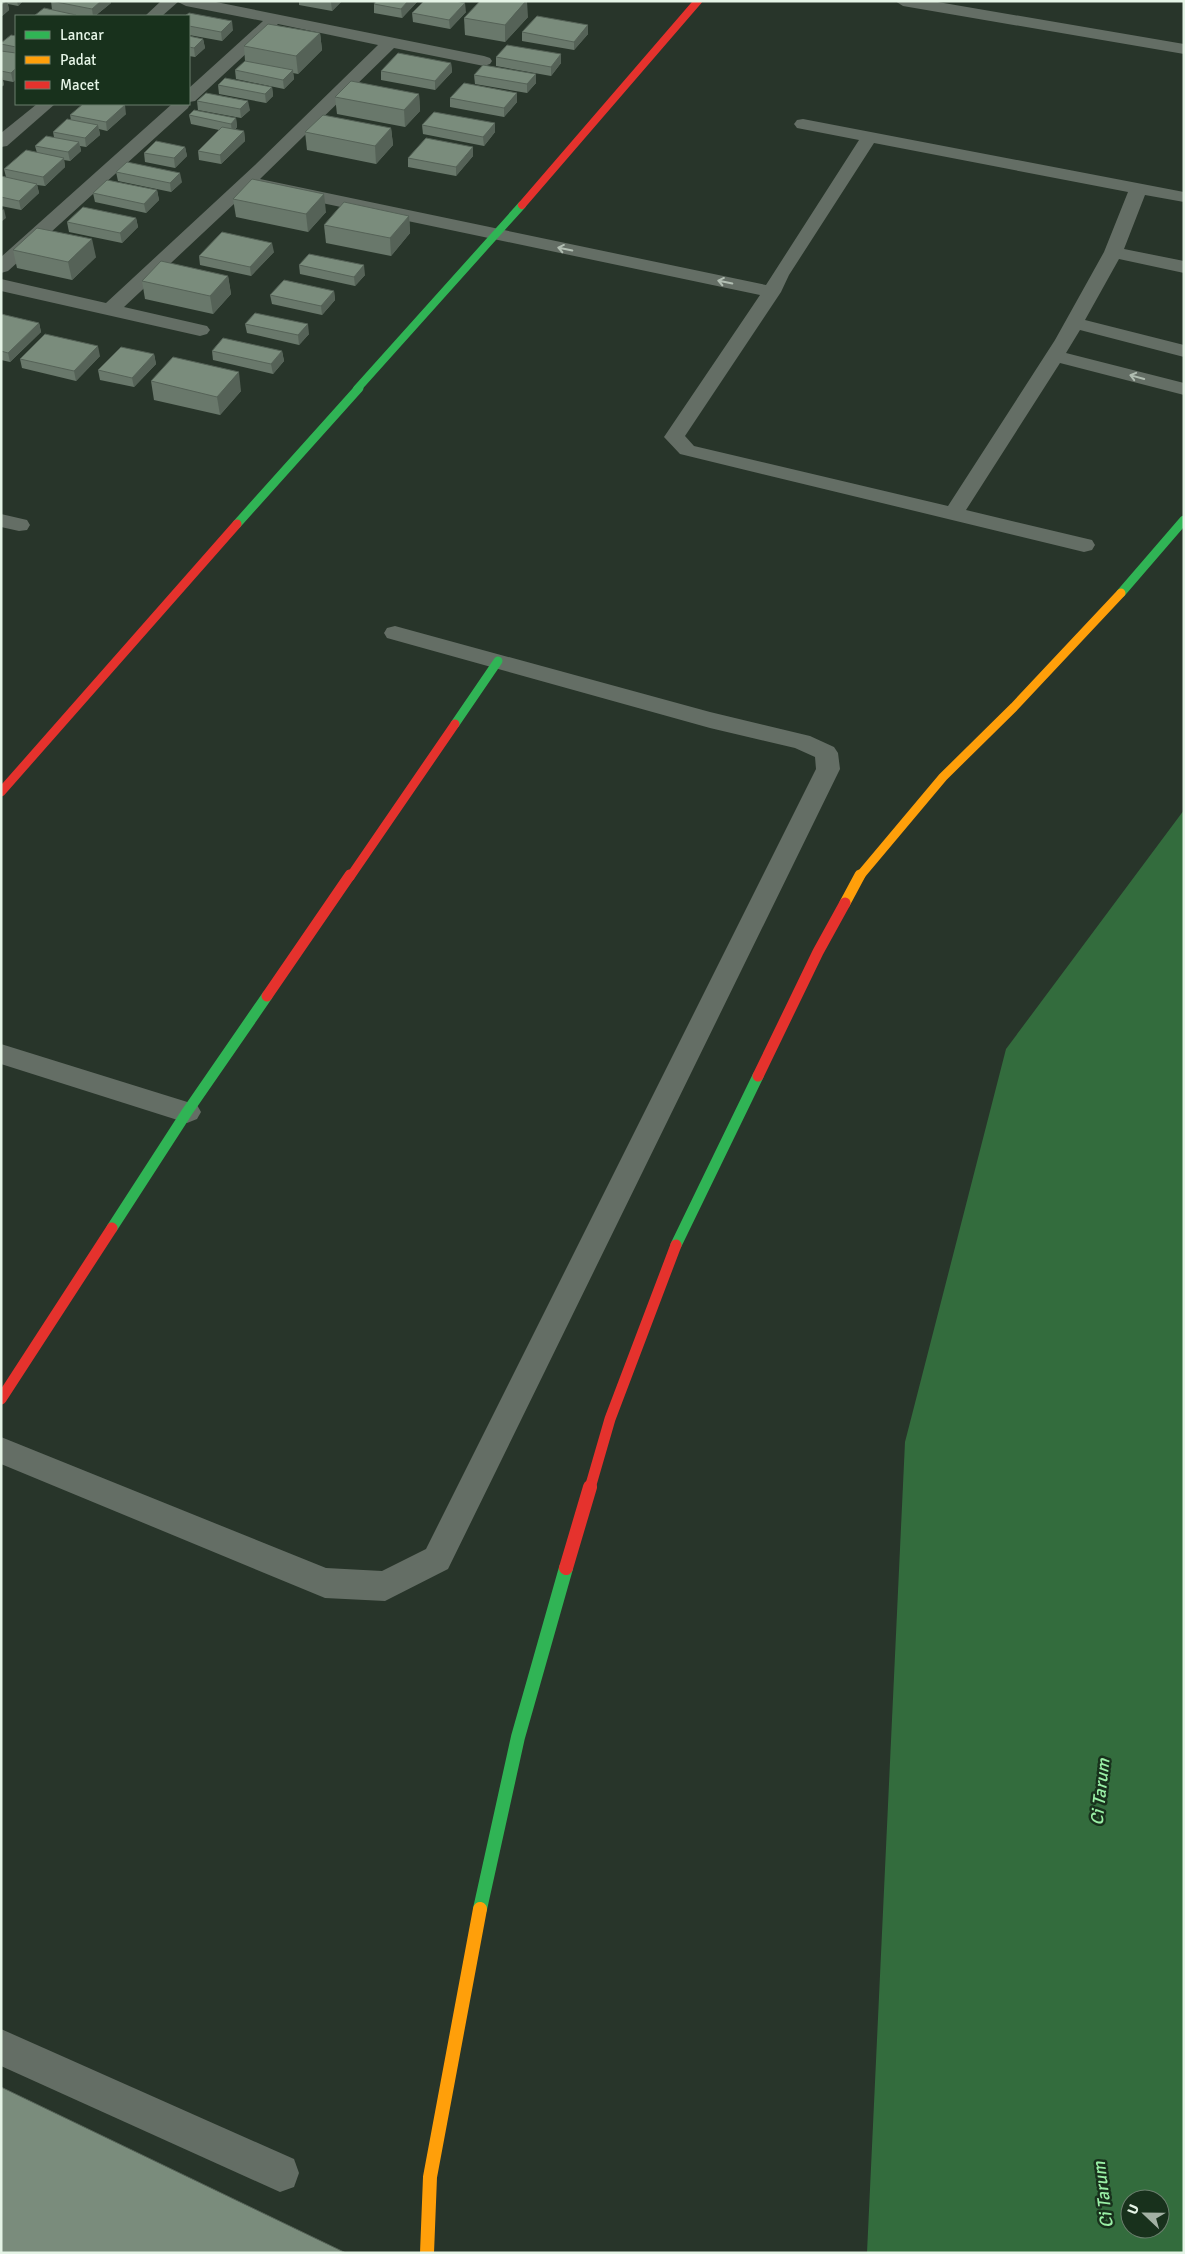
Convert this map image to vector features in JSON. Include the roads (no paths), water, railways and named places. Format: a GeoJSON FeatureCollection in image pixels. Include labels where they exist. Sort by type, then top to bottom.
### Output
{"type":"FeatureCollection","features":[{"type":"Feature","properties":{"kind":"street"},"geometry":{"type":"LineString","coordinates":[[154,15],[171,1]]}},
{"type":"Feature","properties":{"kind":"street"},"geometry":{"type":"LineString","coordinates":[[186,1],[484,61]]}},
{"type":"Feature","properties":{"kind":"street"},"geometry":{"type":"LineString","coordinates":[[1,792],[284,470],[501,229],[698,1]]}},
{"type":"Feature","properties":{"kind":"street"},"geometry":{"type":"LineString","coordinates":[[903,1],[986,7],[1184,49]]}},
{"type":"Feature","properties":{"kind":"street"},"geometry":{"type":"LineString","coordinates":[[190,96],[275,19]]}},
{"type":"Feature","properties":{"kind":"street"},"geometry":{"type":"LineString","coordinates":[[110,310],[261,169],[390,42]]}},
{"type":"Feature","properties":{"kind":"street"},"geometry":{"type":"LineString","coordinates":[[1,142],[46,105]]}},
{"type":"Feature","properties":{"kind":"street"},"geometry":{"type":"LineString","coordinates":[[1,267],[181,105]]}},
{"type":"Feature","properties":{"kind":"street"},"geometry":{"type":"LineString","coordinates":[[802,124],[1184,197]]}},
{"type":"Feature","properties":{"kind":"street"},"geometry":{"type":"LineString","coordinates":[[868,137],[776,283],[674,437],[687,450],[1084,546]]}},
{"type":"Feature","properties":{"kind":"street"},"geometry":{"type":"LineString","coordinates":[[261,169],[501,229],[731,265]]}},
{"type":"Feature","properties":{"kind":"street"},"geometry":{"type":"LineString","coordinates":[[247,182],[776,283]]}},
{"type":"Feature","properties":{"kind":"street"},"geometry":{"type":"LineString","coordinates":[[953,514],[1074,323],[1112,252],[1138,189]]}},
{"type":"Feature","properties":{"kind":"street"},"geometry":{"type":"LineString","coordinates":[[1112,252],[1184,267]]}},
{"type":"Feature","properties":{"kind":"street"},"geometry":{"type":"LineString","coordinates":[[760,271],[776,283]]}},
{"type":"Feature","properties":{"kind":"street"},"geometry":{"type":"LineString","coordinates":[[1,285],[200,330]]}},
{"type":"Feature","properties":{"kind":"street"},"geometry":{"type":"LineString","coordinates":[[1074,323],[1184,351]]}},
{"type":"Feature","properties":{"kind":"street"},"geometry":{"type":"LineString","coordinates":[[1054,356],[1184,389]]}},
{"type":"Feature","properties":{"kind":"street"},"geometry":{"type":"LineString","coordinates":[[427,2253],[430,2177],[485,1879],[532,1683],[610,1419],[679,1236],[818,952],[863,870],[943,777],[1110,608],[1184,520]]}},
{"type":"Feature","properties":{"kind":"street"},"geometry":{"type":"LineString","coordinates":[[1,1450],[325,1583],[385,1586],[437,1559],[828,769],[826,753],[802,742],[710,720],[395,633]]}},
{"type":"Feature","properties":{"kind":"street"},"geometry":{"type":"LineString","coordinates":[[1,1399],[187,1112],[498,661]]}},
{"type":"Feature","properties":{"kind":"street"},"geometry":{"type":"LineString","coordinates":[[1,1054],[187,1112]]}},
{"type":"Feature","properties":{"kind":"street"},"geometry":{"type":"LineString","coordinates":[[1,2047],[280,2173]]}},
{"type":"Feature","properties":{"kind":"water","name":"Ci Tarum"},"geometry":{"type":"Polygon","coordinates":[[[1184,810],[1184,2253],[867,2253],[905,1442],[1006,1049],[1184,810]]]}}]}
